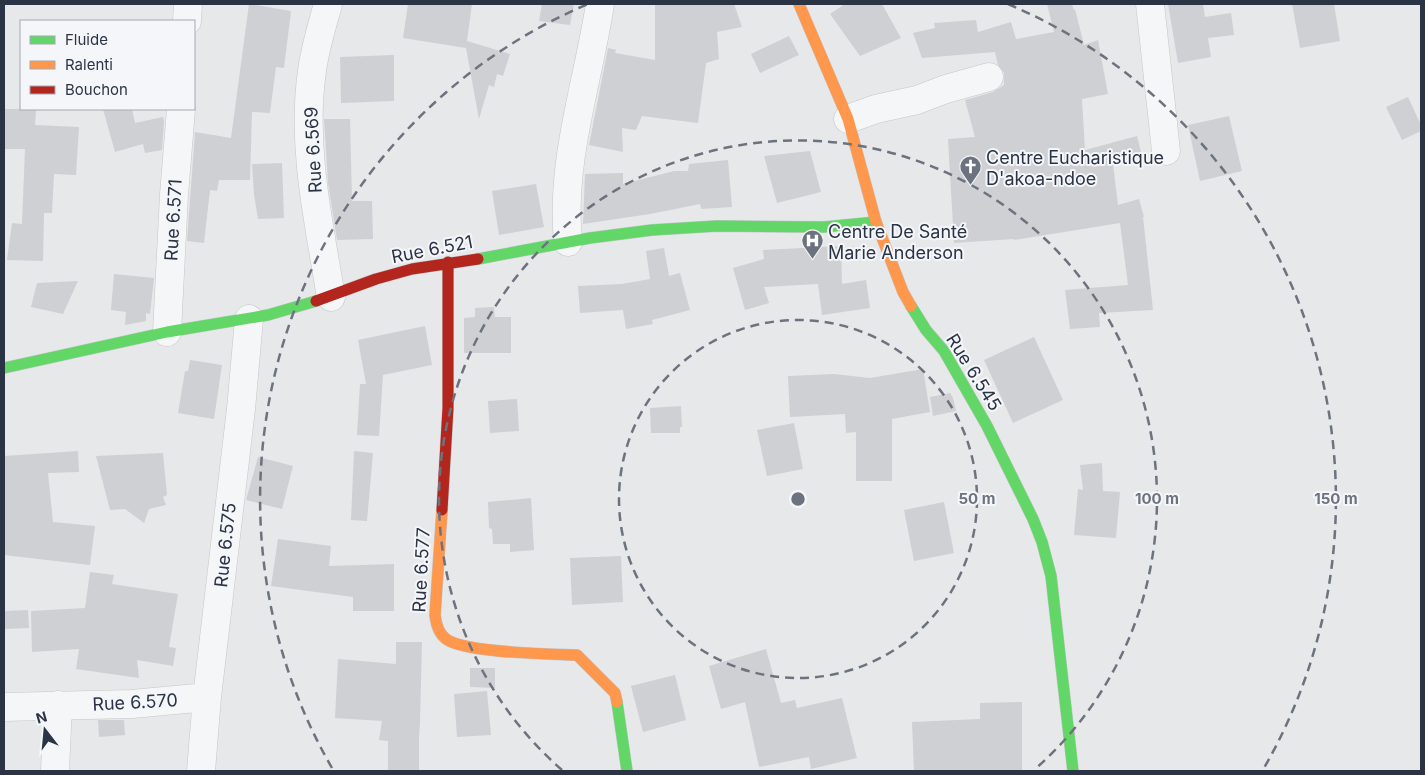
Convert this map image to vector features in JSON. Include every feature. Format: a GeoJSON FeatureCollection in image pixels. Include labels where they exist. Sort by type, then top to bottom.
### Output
{"type":"FeatureCollection","features":[{"type":"Feature","properties":{"kind":"street"},"geometry":{"type":"LineString","coordinates":[[187,20],[188,4]]}},
{"type":"Feature","properties":{"kind":"street","name":"Rue 6.569"},"geometry":{"type":"LineString","coordinates":[[328,4],[312,70],[309,109],[309,150],[330,298]]}},
{"type":"Feature","properties":{"kind":"street"},"geometry":{"type":"LineString","coordinates":[[568,242],[566,215],[568,175],[575,128],[596,34],[600,4]]}},
{"type":"Feature","properties":{"kind":"street","name":"Rue 6.545"},"geometry":{"type":"LineString","coordinates":[[799,4],[848,118],[876,222],[903,292],[926,330],[944,351],[987,426],[1029,510],[1042,542],[1051,576],[1073,771]]}},
{"type":"Feature","properties":{"kind":"street"},"geometry":{"type":"LineString","coordinates":[[1150,4],[1166,151]]}},
{"type":"Feature","properties":{"kind":"street"},"geometry":{"type":"LineString","coordinates":[[848,118],[876,109],[917,100],[946,89],[989,77]]}},
{"type":"Feature","properties":{"kind":"street","name":"Rue 6.571"},"geometry":{"type":"LineString","coordinates":[[167,332],[174,195],[182,110]]}},
{"type":"Feature","properties":{"kind":"street","name":"Rue 6.521"},"geometry":{"type":"LineString","coordinates":[[4,368],[167,332],[249,319],[295,309],[330,298],[376,278],[448,262],[514,253],[568,242],[623,234],[683,228],[767,225],[824,227],[876,222]]}},
{"type":"Feature","properties":{"kind":"street","name":"Rue 6.577"},"geometry":{"type":"LineString","coordinates":[[448,262],[448,408],[435,615],[437,627],[444,638],[454,644],[500,651],[577,655],[615,693],[621,722],[627,771]]}},
{"type":"Feature","properties":{"kind":"street","name":"Rue 6.575"},"geometry":{"type":"LineString","coordinates":[[201,771],[207,697],[241,409],[249,319]]}},
{"type":"Feature","properties":{"kind":"street","name":"Rue 6.570"},"geometry":{"type":"LineString","coordinates":[[4,706],[132,704],[207,697]]}},
{"type":"Feature","properties":{"kind":"street"},"geometry":{"type":"LineString","coordinates":[[55,771],[58,706]]}},
{"type":"Feature","properties":{"kind":"building"},"geometry":{"type":"Polygon","coordinates":[[[249,4],[291,11],[284,68],[276,67],[270,113],[252,112],[250,180],[219,180],[217,191],[210,190],[204,243],[187,241],[195,132],[231,138],[249,4]]]}},
{"type":"Feature","properties":{"kind":"building"},"geometry":{"type":"Polygon","coordinates":[[[408,4],[472,4],[467,41],[510,54],[503,76],[497,74],[494,87],[489,85],[479,119],[466,48],[403,38],[408,4]]]}},
{"type":"Feature","properties":{"kind":"building"},"geometry":{"type":"Polygon","coordinates":[[[542,4],[574,4],[570,25],[539,21],[542,4]]]}},
{"type":"Feature","properties":{"kind":"building"},"geometry":{"type":"Polygon","coordinates":[[[655,4],[734,4],[742,27],[717,32],[719,59],[706,63],[698,123],[642,116],[636,130],[622,128],[623,152],[589,145],[608,48],[616,50],[615,53],[655,60],[655,4]]]}},
{"type":"Feature","properties":{"kind":"building"},"geometry":{"type":"Polygon","coordinates":[[[845,4],[882,4],[901,38],[860,56],[830,14],[845,4]]]}},
{"type":"Feature","properties":{"kind":"building"},"geometry":{"type":"Polygon","coordinates":[[[1047,4],[1072,4],[1084,45],[1098,40],[1108,94],[1082,99],[1085,150],[1137,136],[1142,156],[1113,164],[1118,205],[1139,199],[1144,217],[1153,310],[1099,313],[1100,327],[1070,329],[1065,290],[1128,285],[1120,223],[1014,240],[954,243],[948,139],[975,137],[965,100],[993,92],[1004,85],[1004,73],[998,65],[995,52],[922,58],[913,33],[935,28],[934,23],[976,20],[978,32],[1011,22],[1016,39],[1054,32],[1047,4]]]}},
{"type":"Feature","properties":{"kind":"building"},"geometry":{"type":"Polygon","coordinates":[[[1168,4],[1203,4],[1205,17],[1231,13],[1234,35],[1208,38],[1211,57],[1178,63],[1168,4]]]}},
{"type":"Feature","properties":{"kind":"building"},"geometry":{"type":"Polygon","coordinates":[[[1292,4],[1334,4],[1340,41],[1300,48],[1292,4]]]}},
{"type":"Feature","properties":{"kind":"building"},"geometry":{"type":"Polygon","coordinates":[[[789,36],[799,55],[760,73],[751,54],[789,36]]]}},
{"type":"Feature","properties":{"kind":"building"},"geometry":{"type":"Polygon","coordinates":[[[394,55],[394,101],[341,103],[340,57],[394,55]]]}},
{"type":"Feature","properties":{"kind":"building"},"geometry":{"type":"Polygon","coordinates":[[[1408,97],[1421,125],[1421,131],[1402,140],[1386,107],[1408,97]]]}},
{"type":"Feature","properties":{"kind":"building"},"geometry":{"type":"Polygon","coordinates":[[[4,109],[36,110],[35,125],[79,127],[76,175],[54,174],[52,213],[44,213],[43,261],[7,260],[12,223],[22,224],[25,149],[4,149],[4,109]]]}},
{"type":"Feature","properties":{"kind":"building"},"geometry":{"type":"Polygon","coordinates":[[[103,110],[132,110],[135,123],[163,117],[162,150],[145,153],[143,144],[115,152],[103,110]]]}},
{"type":"Feature","properties":{"kind":"building"},"geometry":{"type":"Polygon","coordinates":[[[1229,116],[1242,171],[1200,181],[1188,125],[1229,116]]]}},
{"type":"Feature","properties":{"kind":"building"},"geometry":{"type":"Polygon","coordinates":[[[324,119],[350,119],[352,201],[372,201],[373,239],[337,240],[328,183],[324,119]]]}},
{"type":"Feature","properties":{"kind":"building"},"geometry":{"type":"Polygon","coordinates":[[[810,151],[821,192],[777,203],[764,156],[810,151]]]}},
{"type":"Feature","properties":{"kind":"building"},"geometry":{"type":"Polygon","coordinates":[[[728,160],[732,207],[701,209],[700,204],[583,224],[585,174],[623,173],[623,184],[674,171],[688,171],[689,164],[728,160]]]}},
{"type":"Feature","properties":{"kind":"building"},"geometry":{"type":"Polygon","coordinates":[[[282,163],[284,218],[258,219],[252,164],[282,163]]]}},
{"type":"Feature","properties":{"kind":"building"},"geometry":{"type":"Polygon","coordinates":[[[536,184],[544,227],[499,235],[492,191],[536,184]]]}},
{"type":"Feature","properties":{"kind":"building"},"geometry":{"type":"Polygon","coordinates":[[[841,246],[842,284],[866,280],[870,308],[822,315],[818,284],[764,287],[769,303],[745,310],[733,268],[764,259],[763,250],[841,246]]]}},
{"type":"Feature","properties":{"kind":"building"},"geometry":{"type":"Polygon","coordinates":[[[664,248],[669,276],[680,273],[690,310],[652,320],[653,324],[626,329],[623,310],[580,313],[578,286],[622,284],[650,279],[646,251],[664,248]]]}},
{"type":"Feature","properties":{"kind":"building"},"geometry":{"type":"Polygon","coordinates":[[[114,274],[154,278],[150,314],[146,313],[146,321],[125,325],[126,312],[111,310],[114,274]]]}},
{"type":"Feature","properties":{"kind":"building"},"geometry":{"type":"Polygon","coordinates":[[[78,281],[63,314],[31,307],[37,283],[78,281]]]}},
{"type":"Feature","properties":{"kind":"building"},"geometry":{"type":"Polygon","coordinates":[[[494,307],[495,317],[511,317],[511,353],[464,353],[464,318],[475,317],[475,308],[494,307]]]}},
{"type":"Feature","properties":{"kind":"building"},"geometry":{"type":"Polygon","coordinates":[[[425,326],[432,365],[383,375],[379,436],[357,435],[360,384],[366,384],[358,340],[425,326]]]}},
{"type":"Feature","properties":{"kind":"building"},"geometry":{"type":"Polygon","coordinates":[[[1034,337],[1063,400],[1013,423],[984,360],[1034,337]]]}},
{"type":"Feature","properties":{"kind":"building"},"geometry":{"type":"Polygon","coordinates":[[[190,360],[222,365],[214,419],[178,413],[185,371],[188,371],[190,360]]]}},
{"type":"Feature","properties":{"kind":"building"},"geometry":{"type":"Polygon","coordinates":[[[923,369],[930,412],[892,419],[892,481],[856,481],[856,432],[846,433],[845,414],[790,417],[788,376],[834,374],[870,378],[923,369]]]}},
{"type":"Feature","properties":{"kind":"building"},"geometry":{"type":"Polygon","coordinates":[[[950,393],[956,411],[933,416],[930,397],[950,393]]]}},
{"type":"Feature","properties":{"kind":"building"},"geometry":{"type":"Polygon","coordinates":[[[517,399],[519,431],[490,433],[488,401],[517,399]]]}},
{"type":"Feature","properties":{"kind":"building"},"geometry":{"type":"Polygon","coordinates":[[[681,406],[682,427],[680,427],[680,433],[651,433],[650,408],[681,406]]]}},
{"type":"Feature","properties":{"kind":"building"},"geometry":{"type":"Polygon","coordinates":[[[794,423],[803,469],[767,476],[757,430],[794,423]]]}},
{"type":"Feature","properties":{"kind":"building"},"geometry":{"type":"Polygon","coordinates":[[[78,451],[79,472],[48,473],[53,522],[95,526],[90,565],[4,555],[4,456],[78,451]]]}},
{"type":"Feature","properties":{"kind":"building"},"geometry":{"type":"Polygon","coordinates":[[[354,451],[373,453],[367,521],[351,520],[354,451]]]}},
{"type":"Feature","properties":{"kind":"building"},"geometry":{"type":"Polygon","coordinates":[[[163,453],[167,495],[163,497],[166,505],[149,509],[144,523],[125,509],[110,510],[96,456],[163,453]]]}},
{"type":"Feature","properties":{"kind":"building"},"geometry":{"type":"Polygon","coordinates":[[[258,457],[293,466],[282,509],[246,500],[258,457]]]}},
{"type":"Feature","properties":{"kind":"building"},"geometry":{"type":"Polygon","coordinates":[[[1102,463],[1103,491],[1120,492],[1116,538],[1074,535],[1078,489],[1083,490],[1080,465],[1102,463]]]}},
{"type":"Feature","properties":{"kind":"building"},"geometry":{"type":"Polygon","coordinates":[[[531,498],[534,550],[510,552],[510,544],[493,544],[492,529],[489,528],[488,502],[531,498]]]}},
{"type":"Feature","properties":{"kind":"building"},"geometry":{"type":"Polygon","coordinates":[[[944,502],[954,553],[914,561],[904,510],[944,502]]]}},
{"type":"Feature","properties":{"kind":"building"},"geometry":{"type":"Polygon","coordinates":[[[278,539],[331,546],[329,566],[394,564],[394,611],[353,611],[353,597],[271,586],[278,539]]]}},
{"type":"Feature","properties":{"kind":"building"},"geometry":{"type":"Polygon","coordinates":[[[621,556],[623,602],[572,605],[570,558],[621,556]]]}},
{"type":"Feature","properties":{"kind":"building"},"geometry":{"type":"Polygon","coordinates":[[[90,572],[114,575],[112,584],[178,594],[169,647],[176,648],[173,666],[137,660],[139,678],[76,669],[79,649],[32,652],[31,611],[85,608],[90,572]]]}},
{"type":"Feature","properties":{"kind":"building"},"geometry":{"type":"Polygon","coordinates":[[[28,610],[29,628],[4,629],[4,611],[28,610]]]}},
{"type":"Feature","properties":{"kind":"building"},"geometry":{"type":"Polygon","coordinates":[[[396,642],[422,642],[419,771],[388,771],[388,741],[379,740],[382,721],[335,718],[338,659],[396,664],[396,642]]]}},
{"type":"Feature","properties":{"kind":"building"},"geometry":{"type":"Polygon","coordinates":[[[766,649],[781,703],[795,700],[797,708],[842,698],[857,758],[811,769],[809,757],[759,767],[745,702],[721,709],[709,666],[766,649]]]}},
{"type":"Feature","properties":{"kind":"building"},"geometry":{"type":"Polygon","coordinates":[[[470,668],[495,668],[495,688],[470,687],[470,668]]]}},
{"type":"Feature","properties":{"kind":"building"},"geometry":{"type":"Polygon","coordinates":[[[675,675],[686,720],[643,732],[631,686],[675,675]]]}},
{"type":"Feature","properties":{"kind":"building"},"geometry":{"type":"Polygon","coordinates":[[[487,691],[491,735],[457,737],[454,694],[487,691]]]}},
{"type":"Feature","properties":{"kind":"building"},"geometry":{"type":"Polygon","coordinates":[[[1022,702],[1022,771],[914,771],[912,722],[980,719],[980,703],[1022,702]]]}},
{"type":"Feature","properties":{"kind":"building"},"geometry":{"type":"Polygon","coordinates":[[[98,720],[124,720],[125,735],[99,737],[98,720]]]}},
{"type":"Feature","properties":{"kind":"traffic: fast"},"geometry":{"type":"LineString","coordinates":[[478,259],[590,238],[652,230],[717,226],[824,227],[876,222]]}},
{"type":"Feature","properties":{"kind":"traffic: fast"},"geometry":{"type":"LineString","coordinates":[[4,368],[167,332],[268,315],[316,301]]}},
{"type":"Feature","properties":{"kind":"traffic: fast"},"geometry":{"type":"LineString","coordinates":[[911,306],[926,330],[944,351],[987,426],[1033,519],[1042,542],[1051,576],[1073,771]]}},
{"type":"Feature","properties":{"kind":"traffic: fast"},"geometry":{"type":"LineString","coordinates":[[617,702],[627,771]]}},
{"type":"Feature","properties":{"kind":"traffic: slow"},"geometry":{"type":"LineString","coordinates":[[799,4],[848,119],[876,222],[903,292],[911,306]]}},
{"type":"Feature","properties":{"kind":"traffic: slow"},"geometry":{"type":"LineString","coordinates":[[442,510],[435,615],[438,628],[443,637],[456,644],[489,650],[577,655],[615,693],[617,702]]}},
{"type":"Feature","properties":{"kind":"traffic: jam"},"geometry":{"type":"LineString","coordinates":[[316,301],[376,279],[412,269],[478,259]]}},
{"type":"Feature","properties":{"kind":"traffic: jam"},"geometry":{"type":"LineString","coordinates":[[442,510],[448,408],[448,262]]}},
{"type":"Feature","properties":{"kind":"place","name":"Centre Eucharistique D'akoa-ndoe"},"geometry":{"type":"Point","coordinates":[970,186]}},
{"type":"Feature","properties":{"kind":"place","name":"Centre De Santé Marie Anderson"},"geometry":{"type":"Point","coordinates":[812,260]}}]}
